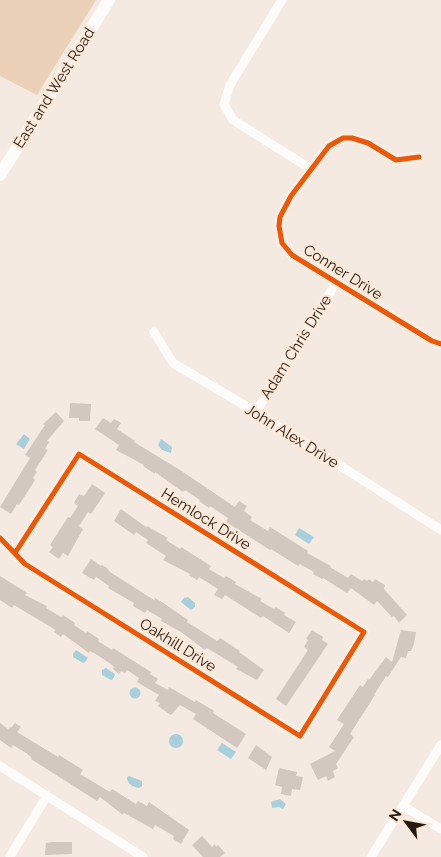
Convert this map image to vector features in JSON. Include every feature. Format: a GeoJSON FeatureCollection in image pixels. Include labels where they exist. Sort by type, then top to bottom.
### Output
{"type":"FeatureCollection","features":[{"type":"Feature","properties":{"kind":"street","name":"East and West Road"},"geometry":{"type":"LineString","coordinates":[[0,175],[109,0]]}},
{"type":"Feature","properties":{"kind":"street"},"geometry":{"type":"LineString","coordinates":[[282,0],[230,84],[224,104],[233,120],[311,169]]}},
{"type":"Feature","properties":{"kind":"street","name":"Conner Drive"},"geometry":{"type":"LineString","coordinates":[[419,157],[396,160],[361,139],[343,138],[329,146],[290,196],[280,216],[279,226],[282,243],[292,255],[432,341],[441,344]]}},
{"type":"Feature","properties":{"kind":"street","name":"Adam Chris Drive"},"geometry":{"type":"LineString","coordinates":[[256,412],[336,283]]}},
{"type":"Feature","properties":{"kind":"street","name":"John Alex Drive"},"geometry":{"type":"LineString","coordinates":[[154,332],[173,363],[256,412],[441,530]]}},
{"type":"Feature","properties":{"kind":"street","name":"Hemlock Drive"},"geometry":{"type":"LineString","coordinates":[[15,553],[79,454],[364,632],[330,688]]}},
{"type":"Feature","properties":{"kind":"street","name":"Oakhill Drive"},"geometry":{"type":"LineString","coordinates":[[0,538],[25,564],[300,736],[330,688]]}},
{"type":"Feature","properties":{"kind":"street"},"geometry":{"type":"LineString","coordinates":[[371,857],[441,745]]}},
{"type":"Feature","properties":{"kind":"street"},"geometry":{"type":"LineString","coordinates":[[0,766],[143,857]]}},
{"type":"Feature","properties":{"kind":"street"},"geometry":{"type":"LineString","coordinates":[[10,856],[47,796]]}},
{"type":"Feature","properties":{"kind":"street"},"geometry":{"type":"LineString","coordinates":[[403,806],[441,829]]}},
{"type":"Feature","properties":{"kind":"shaded area"},"geometry":{"type":"Polygon","coordinates":[[[0,0],[96,0],[37,95],[0,76],[0,0]]]}},
{"type":"Feature","properties":{"kind":"water"},"geometry":{"type":"Polygon","coordinates":[[[24,434],[30,439],[24,449],[16,444],[24,434]]]}},
{"type":"Feature","properties":{"kind":"water"},"geometry":{"type":"Polygon","coordinates":[[[161,439],[172,447],[171,453],[162,450],[158,445],[161,439]]]}},
{"type":"Feature","properties":{"kind":"water"},"geometry":{"type":"Polygon","coordinates":[[[299,528],[314,537],[309,544],[295,535],[299,528]]]}},
{"type":"Feature","properties":{"kind":"water"},"geometry":{"type":"Polygon","coordinates":[[[188,597],[195,603],[195,607],[191,610],[181,602],[184,598],[188,597]]]}},
{"type":"Feature","properties":{"kind":"water"},"geometry":{"type":"Polygon","coordinates":[[[76,650],[88,658],[85,662],[83,663],[73,657],[76,650]]]}},
{"type":"Feature","properties":{"kind":"water"},"geometry":{"type":"Polygon","coordinates":[[[106,668],[115,674],[113,679],[111,680],[102,675],[102,670],[106,668]]]}},
{"type":"Feature","properties":{"kind":"water"},"geometry":{"type":"Polygon","coordinates":[[[135,687],[141,693],[135,699],[129,693],[135,687]]]}},
{"type":"Feature","properties":{"kind":"water"},"geometry":{"type":"Polygon","coordinates":[[[176,734],[181,736],[183,741],[181,746],[176,748],[171,746],[169,741],[171,736],[176,734]]]}},
{"type":"Feature","properties":{"kind":"water"},"geometry":{"type":"Polygon","coordinates":[[[222,743],[236,752],[231,759],[217,750],[222,743]]]}},
{"type":"Feature","properties":{"kind":"water"},"geometry":{"type":"Polygon","coordinates":[[[129,776],[142,781],[142,786],[139,788],[131,785],[127,779],[129,776]]]}},
{"type":"Feature","properties":{"kind":"water"},"geometry":{"type":"Polygon","coordinates":[[[280,799],[286,804],[283,809],[279,807],[272,808],[271,802],[280,799]]]}},
{"type":"Feature","properties":{"kind":"building"},"geometry":{"type":"Polygon","coordinates":[[[70,403],[91,404],[90,421],[79,421],[79,418],[69,418],[70,403]]]}},
{"type":"Feature","properties":{"kind":"building"},"geometry":{"type":"Polygon","coordinates":[[[56,412],[64,421],[47,441],[49,442],[45,449],[48,450],[35,470],[37,472],[33,478],[35,480],[11,514],[0,507],[30,458],[25,455],[45,425],[43,424],[56,412]]]}},
{"type":"Feature","properties":{"kind":"building"},"geometry":{"type":"Polygon","coordinates":[[[103,418],[111,423],[114,419],[121,423],[117,429],[134,442],[235,507],[239,501],[247,506],[244,511],[252,517],[250,520],[268,531],[270,527],[308,551],[307,553],[348,578],[351,574],[362,581],[369,579],[373,582],[375,579],[385,585],[384,589],[407,615],[399,623],[377,601],[374,605],[351,588],[347,593],[313,574],[314,572],[300,564],[298,566],[270,550],[226,522],[228,518],[210,506],[209,508],[185,490],[183,492],[144,465],[116,450],[119,445],[95,429],[103,418]]]}},
{"type":"Feature","properties":{"kind":"building"},"geometry":{"type":"Polygon","coordinates":[[[92,484],[105,493],[91,514],[88,512],[79,526],[83,529],[68,556],[63,553],[59,559],[49,552],[53,547],[50,545],[68,517],[70,518],[78,506],[74,503],[79,494],[84,496],[92,484]]]}},
{"type":"Feature","properties":{"kind":"building"},"geometry":{"type":"Polygon","coordinates":[[[121,509],[146,527],[168,538],[166,540],[180,549],[181,547],[211,566],[209,569],[224,578],[226,576],[236,582],[235,584],[262,599],[260,601],[274,609],[276,607],[285,613],[284,615],[296,622],[289,633],[225,595],[222,599],[214,595],[218,589],[199,577],[197,580],[190,574],[163,560],[166,556],[146,543],[148,540],[136,532],[134,535],[114,521],[121,509]]]}},
{"type":"Feature","properties":{"kind":"building"},"geometry":{"type":"Polygon","coordinates":[[[91,559],[154,600],[155,598],[162,602],[188,620],[187,622],[217,641],[220,638],[264,670],[257,680],[236,669],[238,667],[207,648],[205,650],[147,610],[145,613],[133,606],[134,603],[108,588],[109,586],[96,577],[94,580],[82,573],[91,559]]]}},
{"type":"Feature","properties":{"kind":"building"},"geometry":{"type":"Polygon","coordinates":[[[0,576],[27,593],[25,595],[47,606],[46,608],[61,617],[63,615],[86,633],[87,631],[99,639],[98,641],[112,650],[113,648],[151,672],[150,674],[158,679],[155,683],[168,690],[169,687],[195,702],[196,700],[246,734],[237,748],[193,719],[196,714],[180,705],[171,715],[165,711],[158,706],[160,703],[155,701],[159,695],[137,682],[139,678],[127,670],[125,673],[121,671],[119,674],[113,669],[112,665],[99,656],[90,651],[89,653],[63,634],[61,637],[54,632],[54,629],[14,605],[12,608],[0,600],[0,576]]]}},
{"type":"Feature","properties":{"kind":"building"},"geometry":{"type":"Polygon","coordinates":[[[312,630],[323,637],[322,640],[328,644],[286,706],[276,699],[308,650],[304,647],[308,640],[306,639],[312,630]]]}},
{"type":"Feature","properties":{"kind":"building"},"geometry":{"type":"Polygon","coordinates":[[[401,630],[416,632],[411,651],[408,651],[406,658],[401,657],[388,677],[386,676],[350,734],[354,737],[336,764],[338,768],[333,771],[335,777],[328,781],[326,776],[318,780],[310,764],[335,751],[329,747],[344,724],[337,720],[360,685],[363,687],[386,657],[392,662],[401,630]]]}},
{"type":"Feature","properties":{"kind":"building"},"geometry":{"type":"Polygon","coordinates":[[[0,723],[8,729],[15,723],[21,727],[17,732],[83,770],[80,774],[110,792],[112,789],[136,804],[138,801],[147,806],[149,802],[189,830],[181,844],[173,839],[174,836],[155,825],[153,829],[124,813],[123,815],[100,797],[97,801],[31,759],[26,753],[13,745],[11,748],[0,740],[0,723]]]}},
{"type":"Feature","properties":{"kind":"building"},"geometry":{"type":"Polygon","coordinates":[[[256,745],[272,757],[266,770],[248,758],[256,745]]]}},
{"type":"Feature","properties":{"kind":"building"},"geometry":{"type":"Polygon","coordinates":[[[279,768],[297,772],[296,776],[303,777],[300,790],[292,789],[291,796],[281,794],[282,787],[275,785],[279,768]]]}},
{"type":"Feature","properties":{"kind":"building"},"geometry":{"type":"Polygon","coordinates":[[[202,836],[212,847],[215,844],[216,847],[218,845],[225,853],[220,857],[203,857],[192,845],[202,836]]]}},
{"type":"Feature","properties":{"kind":"building"},"geometry":{"type":"Polygon","coordinates":[[[72,842],[72,854],[45,855],[46,843],[72,842]]]}},
{"type":"Feature","properties":{"kind":"cycle path"},"geometry":{"type":"LineString","coordinates":[[419,157],[396,160],[368,143],[352,138],[343,138],[329,146],[291,196],[280,217],[279,226],[282,243],[292,255],[432,341],[441,344]]}},
{"type":"Feature","properties":{"kind":"cycle path"},"geometry":{"type":"LineString","coordinates":[[0,538],[25,564],[300,736],[364,632],[79,454],[15,553]]}}]}
